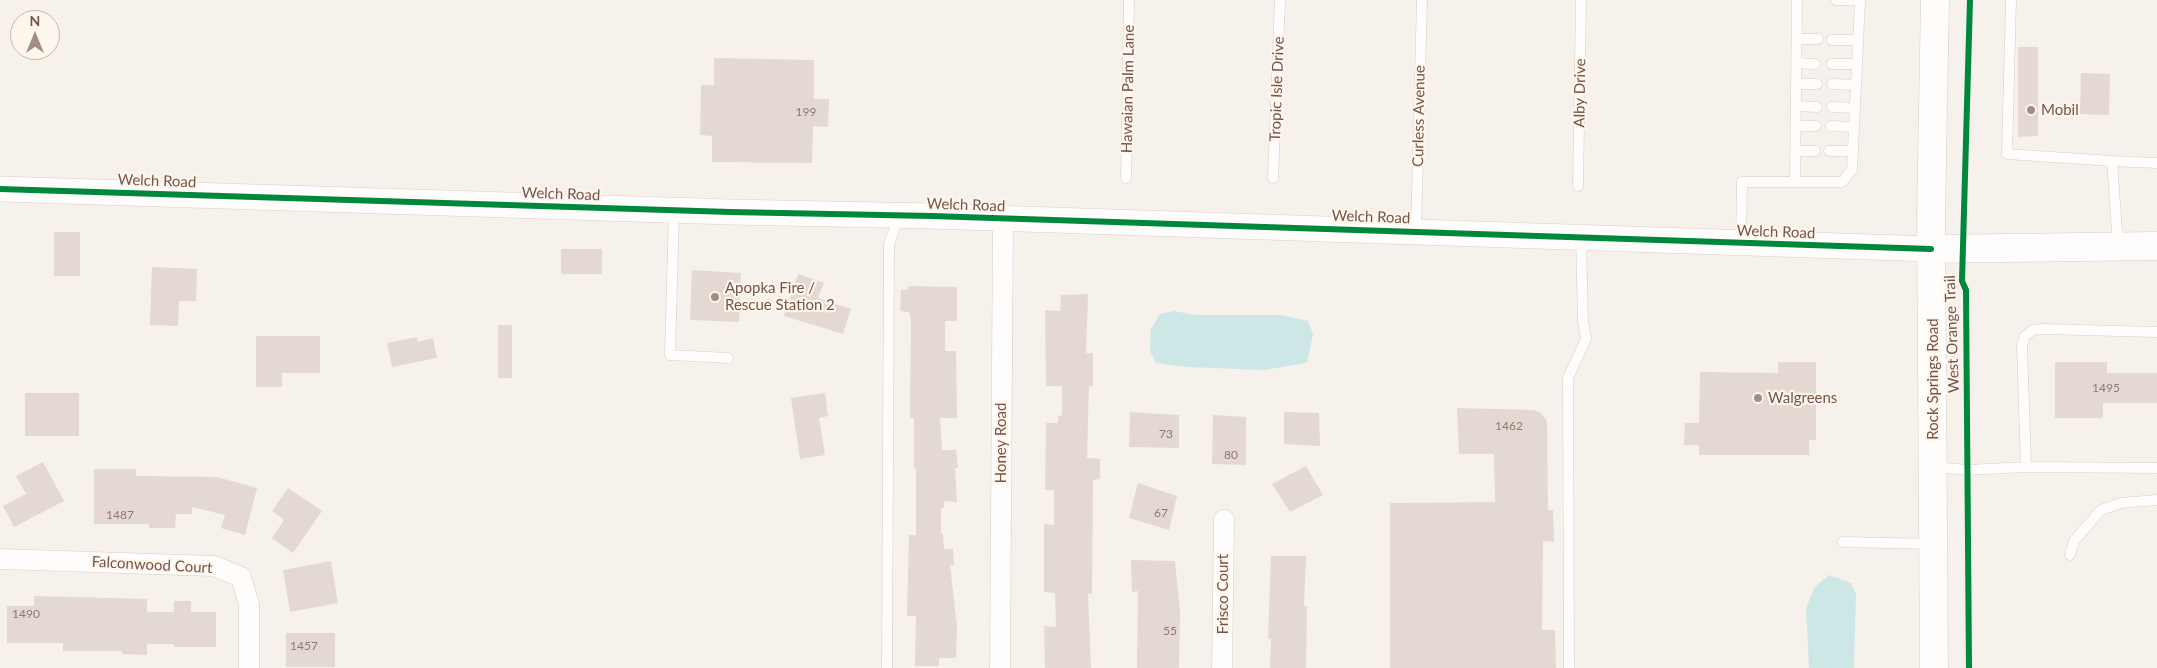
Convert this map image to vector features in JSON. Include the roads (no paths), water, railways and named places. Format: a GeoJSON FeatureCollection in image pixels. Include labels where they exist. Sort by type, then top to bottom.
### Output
{"type":"FeatureCollection","features":[{"type":"Feature","properties":{"kind":"main road","name":"Rock Springs Road"},"geometry":{"type":"LineString","coordinates":[[1934,668],[1931,250],[1935,0]]}},
{"type":"Feature","properties":{"kind":"main road","name":"Welch Road"},"geometry":{"type":"LineString","coordinates":[[1931,250],[2157,246]]}},
{"type":"Feature","properties":{"kind":"street","name":"Welch Road"},"geometry":{"type":"LineString","coordinates":[[0,189],[674,210],[1003,218],[1931,250]]}},
{"type":"Feature","properties":{"kind":"street","name":"Honey Road"},"geometry":{"type":"LineString","coordinates":[[1000,668],[1003,218]]}},
{"type":"Feature","properties":{"kind":"street","name":"Frisco Court"},"geometry":{"type":"LineString","coordinates":[[1222,668],[1224,520]]}},
{"type":"Feature","properties":{"kind":"street","name":"Falconwood Court"},"geometry":{"type":"LineString","coordinates":[[0,559],[214,566],[241,577],[249,604],[249,668]]}},
{"type":"Feature","properties":{"kind":"lane","name":"Hawaian Palm Lane"},"geometry":{"type":"LineString","coordinates":[[1126,178],[1129,0]]}},
{"type":"Feature","properties":{"kind":"lane","name":"Tropic Isle Drive"},"geometry":{"type":"LineString","coordinates":[[1273,178],[1280,0]]}},
{"type":"Feature","properties":{"kind":"lane","name":"Curless Avenue"},"geometry":{"type":"LineString","coordinates":[[1416,232],[1422,0]]}},
{"type":"Feature","properties":{"kind":"lane","name":"Alby Drive"},"geometry":{"type":"LineString","coordinates":[[1578,186],[1581,0]]}},
{"type":"Feature","properties":{"kind":"lane"},"geometry":{"type":"LineString","coordinates":[[1795,182],[1798,0]]}},
{"type":"Feature","properties":{"kind":"lane"},"geometry":{"type":"LineString","coordinates":[[1741,244],[1742,182],[1842,182],[1852,170],[1860,1],[1836,0]]}},
{"type":"Feature","properties":{"kind":"lane"},"geometry":{"type":"LineString","coordinates":[[2011,0],[2006,154],[2157,162]]}},
{"type":"Feature","properties":{"kind":"lane"},"geometry":{"type":"LineString","coordinates":[[1797,39],[1818,40]]}},
{"type":"Feature","properties":{"kind":"lane"},"geometry":{"type":"LineString","coordinates":[[1832,40],[1858,40]]}},
{"type":"Feature","properties":{"kind":"lane"},"geometry":{"type":"LineString","coordinates":[[1797,63],[1816,64]]}},
{"type":"Feature","properties":{"kind":"lane"},"geometry":{"type":"LineString","coordinates":[[1832,64],[1857,64]]}},
{"type":"Feature","properties":{"kind":"lane"},"geometry":{"type":"LineString","coordinates":[[1796,84],[1817,84]]}},
{"type":"Feature","properties":{"kind":"lane"},"geometry":{"type":"LineString","coordinates":[[1832,84],[1856,85]]}},
{"type":"Feature","properties":{"kind":"lane"},"geometry":{"type":"LineString","coordinates":[[1796,106],[1817,107]]}},
{"type":"Feature","properties":{"kind":"lane"},"geometry":{"type":"LineString","coordinates":[[1832,107],[1855,108]]}},
{"type":"Feature","properties":{"kind":"lane"},"geometry":{"type":"LineString","coordinates":[[1796,126],[1816,126]]}},
{"type":"Feature","properties":{"kind":"lane"},"geometry":{"type":"LineString","coordinates":[[1831,126],[1854,127]]}},
{"type":"Feature","properties":{"kind":"lane"},"geometry":{"type":"LineString","coordinates":[[1796,151],[1815,151]]}},
{"type":"Feature","properties":{"kind":"lane"},"geometry":{"type":"LineString","coordinates":[[1829,151],[1853,152]]}},
{"type":"Feature","properties":{"kind":"lane"},"geometry":{"type":"LineString","coordinates":[[2112,161],[2118,247]]}},
{"type":"Feature","properties":{"kind":"lane"},"geometry":{"type":"LineString","coordinates":[[674,210],[670,355],[728,358]]}},
{"type":"Feature","properties":{"kind":"lane"},"geometry":{"type":"LineString","coordinates":[[887,668],[889,244],[899,216]]}},
{"type":"Feature","properties":{"kind":"lane"},"geometry":{"type":"LineString","coordinates":[[1569,668],[1568,378],[1586,339],[1583,321],[1581,238]]}},
{"type":"Feature","properties":{"kind":"lane"},"geometry":{"type":"LineString","coordinates":[[2026,467],[2022,345],[2026,336],[2033,330],[2043,329],[2157,332]]}},
{"type":"Feature","properties":{"kind":"lane"},"geometry":{"type":"LineString","coordinates":[[1933,466],[1968,470],[2026,467],[2157,468]]}},
{"type":"Feature","properties":{"kind":"lane"},"geometry":{"type":"LineString","coordinates":[[2070,556],[2074,541],[2101,510],[2121,502],[2157,500]]}},
{"type":"Feature","properties":{"kind":"lane"},"geometry":{"type":"LineString","coordinates":[[1843,542],[1934,544]]}},
{"type":"Feature","properties":{"kind":"water"},"geometry":{"type":"Polygon","coordinates":[[[1174,311],[1195,315],[1281,315],[1308,321],[1313,334],[1307,363],[1264,370],[1187,367],[1156,363],[1150,351],[1151,329],[1160,314],[1174,311]]]}},
{"type":"Feature","properties":{"kind":"water"},"geometry":{"type":"Polygon","coordinates":[[[1829,575],[1851,583],[1856,594],[1854,668],[1809,668],[1806,608],[1815,587],[1829,575]]]}},
{"type":"Feature","properties":{"kind":"place","name":"Mobil"},"geometry":{"type":"Point","coordinates":[2031,110]}},
{"type":"Feature","properties":{"kind":"place","name":"Apopka Fire / Rescue Station 2"},"geometry":{"type":"Point","coordinates":[715,297]}},
{"type":"Feature","properties":{"kind":"place","name":"Walgreens"},"geometry":{"type":"Point","coordinates":[1758,398]}}]}
